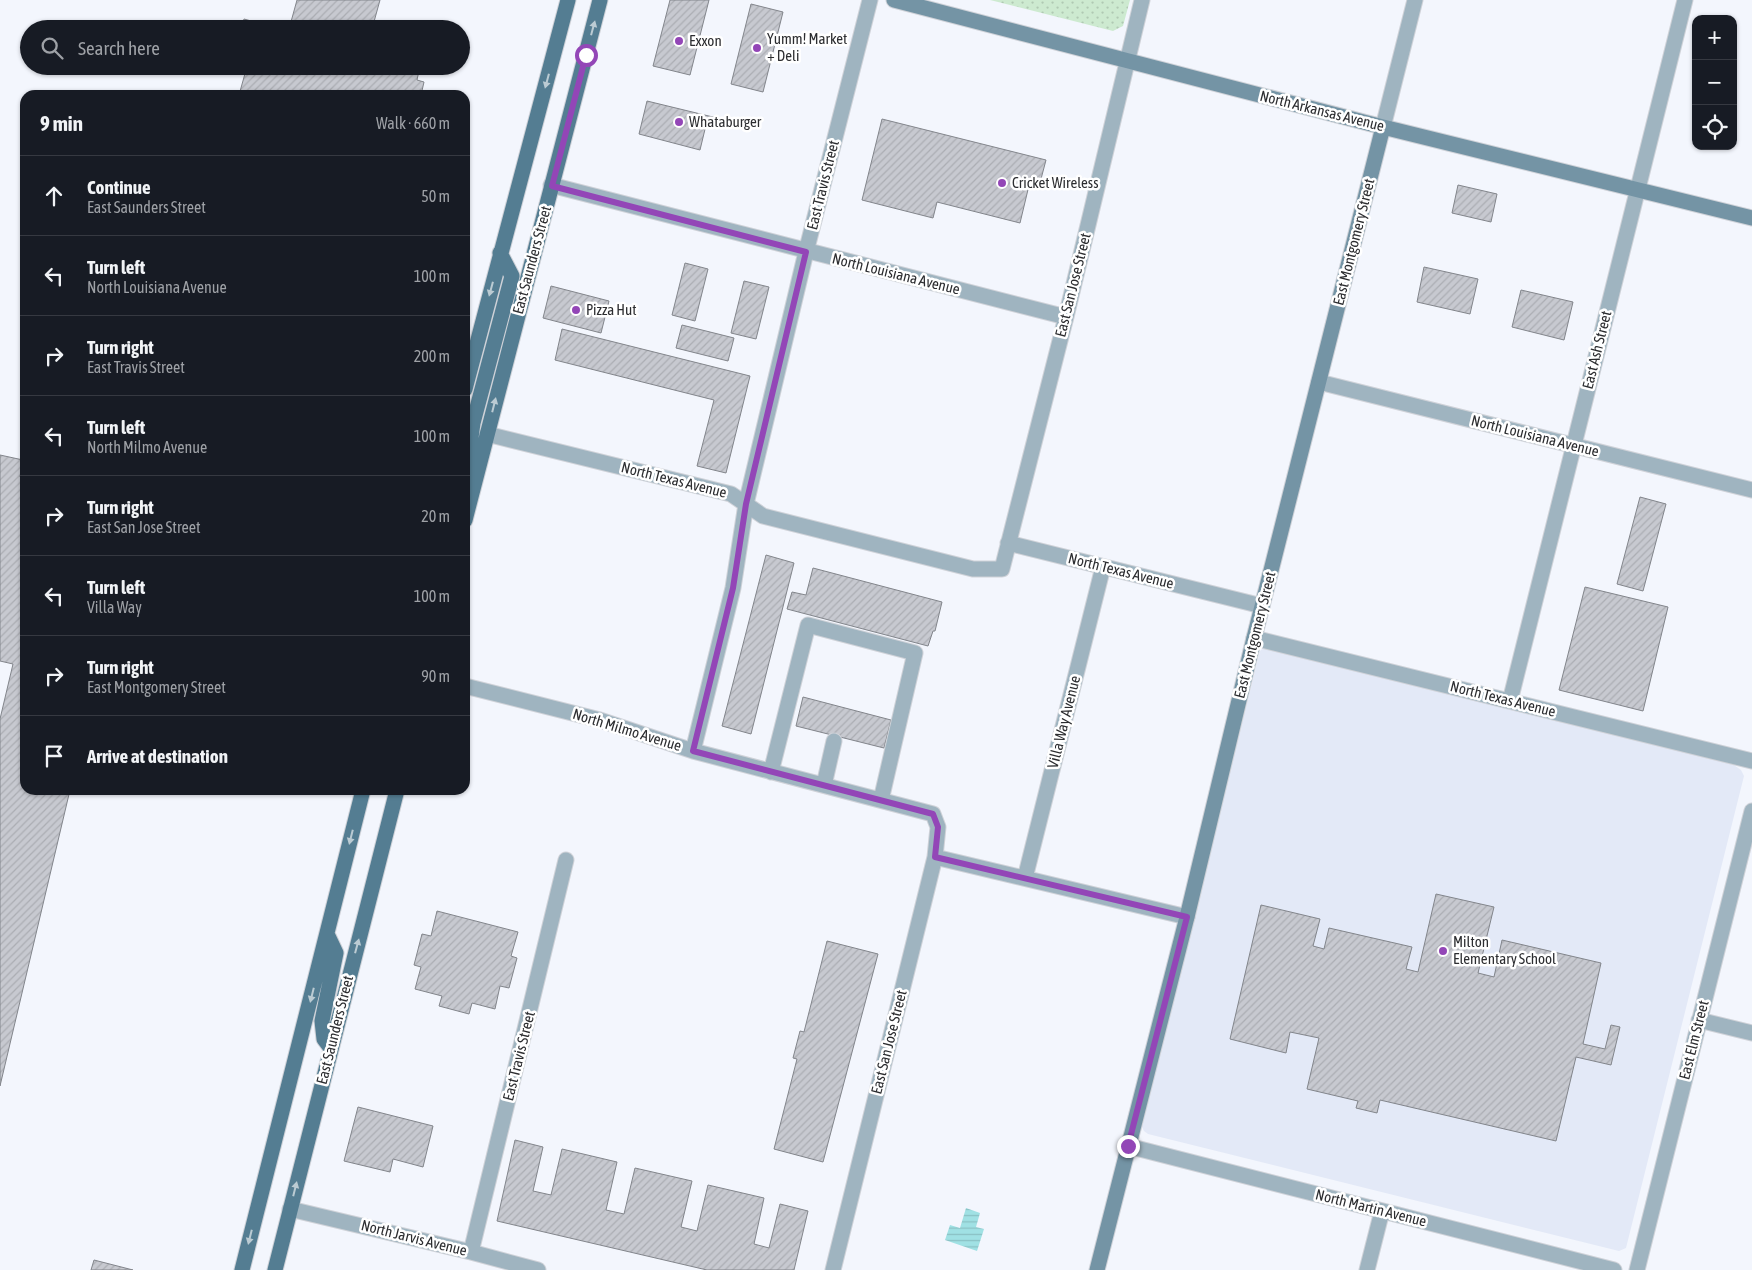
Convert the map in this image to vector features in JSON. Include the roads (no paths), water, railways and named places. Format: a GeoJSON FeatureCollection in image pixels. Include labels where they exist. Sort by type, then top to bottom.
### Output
{"type":"FeatureCollection","features":[{"type":"Feature","properties":{"kind":"main road"},"geometry":{"type":"LineString","coordinates":[[470,370],[568,0]]}},
{"type":"Feature","properties":{"kind":"main road","name":"East Saunders Street"},"geometry":{"type":"LineString","coordinates":[[470,500],[600,0]]}},
{"type":"Feature","properties":{"kind":"main road"},"geometry":{"type":"LineString","coordinates":[[470,442],[472,423],[512,276],[500,254]]}},
{"type":"Feature","properties":{"kind":"main road"},"geometry":{"type":"LineString","coordinates":[[470,471],[473,488]]}},
{"type":"Feature","properties":{"kind":"main road","name":"East Saunders Street"},"geometry":{"type":"LineString","coordinates":[[242,1270],[362,795]]}},
{"type":"Feature","properties":{"kind":"main road","name":"East Saunders Street"},"geometry":{"type":"LineString","coordinates":[[275,1270],[330,1047],[396,795]]}},
{"type":"Feature","properties":{"kind":"main road"},"geometry":{"type":"LineString","coordinates":[[327,934],[336,953],[322,1021],[324,1039],[330,1047]]}},
{"type":"Feature","properties":{"kind":"street","name":"East Travis Street"},"geometry":{"type":"LineString","coordinates":[[693,751],[733,588],[746,504],[806,252],[870,0]]}},
{"type":"Feature","properties":{"kind":"street","name":"North Arkansas Avenue"},"geometry":{"type":"LineString","coordinates":[[894,0],[1383,127],[1752,218]]}},
{"type":"Feature","properties":{"kind":"street","name":"East San Jose Street"},"geometry":{"type":"LineString","coordinates":[[1002,569],[1066,317],[1142,0]]}},
{"type":"Feature","properties":{"kind":"street","name":"East Montgomery Street"},"geometry":{"type":"LineString","coordinates":[[1097,1270],[1187,917],[1254,638],[1415,0]]}},
{"type":"Feature","properties":{"kind":"street","name":"East Ash Street"},"geometry":{"type":"LineString","coordinates":[[1510,701],[1685,0]]}},
{"type":"Feature","properties":{"kind":"street","name":"North Louisiana Avenue"},"geometry":{"type":"LineString","coordinates":[[552,186],[1066,317]]}},
{"type":"Feature","properties":{"kind":"street","name":"North Louisiana Avenue"},"geometry":{"type":"LineString","coordinates":[[1319,382],[1752,490]]}},
{"type":"Feature","properties":{"kind":"street","name":"North Texas Avenue"},"geometry":{"type":"LineString","coordinates":[[487,434],[731,494],[763,516],[973,569],[1002,569]]}},
{"type":"Feature","properties":{"kind":"street","name":"North Texas Avenue"},"geometry":{"type":"LineString","coordinates":[[1008,543],[1262,606]]}},
{"type":"Feature","properties":{"kind":"street","name":"Villa Way Avenue"},"geometry":{"type":"LineString","coordinates":[[1025,878],[1103,567]]}},
{"type":"Feature","properties":{"kind":"street"},"geometry":{"type":"LineString","coordinates":[[771,772],[808,625],[817,627],[915,653],[881,800]]}},
{"type":"Feature","properties":{"kind":"street","name":"North Texas Avenue"},"geometry":{"type":"LineString","coordinates":[[1254,638],[1752,761]]}},
{"type":"Feature","properties":{"kind":"street","name":"North Milmo Avenue"},"geometry":{"type":"LineString","coordinates":[[470,687],[600,720],[693,751],[933,814]]}},
{"type":"Feature","properties":{"kind":"street"},"geometry":{"type":"LineString","coordinates":[[824,785],[834,741]]}},
{"type":"Feature","properties":{"kind":"street","name":"East Elm Street"},"geometry":{"type":"LineString","coordinates":[[1637,1270],[1752,811]]}},
{"type":"Feature","properties":{"kind":"street","name":"East San Jose Street"},"geometry":{"type":"LineString","coordinates":[[832,1270],[935,857],[938,827],[933,814]]}},
{"type":"Feature","properties":{"kind":"street"},"geometry":{"type":"LineString","coordinates":[[935,857],[1187,917]]}},
{"type":"Feature","properties":{"kind":"street","name":"East Travis Street"},"geometry":{"type":"LineString","coordinates":[[471,1252],[566,860]]}},
{"type":"Feature","properties":{"kind":"street"},"geometry":{"type":"LineString","coordinates":[[1699,1020],[1752,1033]]}},
{"type":"Feature","properties":{"kind":"street","name":"North Martin Avenue"},"geometry":{"type":"LineString","coordinates":[[1128,1146],[1614,1270]]}},
{"type":"Feature","properties":{"kind":"street","name":"North Jarvis Avenue"},"geometry":{"type":"LineString","coordinates":[[290,1209],[538,1270]]}},
{"type":"Feature","properties":{"kind":"street"},"geometry":{"type":"LineString","coordinates":[[1367,1270],[1382,1210]]}},
{"type":"Feature","properties":{"kind":"water"},"geometry":{"type":"Polygon","coordinates":[[[966,1208],[980,1213],[976,1227],[984,1229],[977,1251],[945,1240],[950,1225],[960,1228],[966,1208]]]}},
{"type":"Feature","properties":{"kind":"place","name":"Exxon"},"geometry":{"type":"Point","coordinates":[679,41]}},
{"type":"Feature","properties":{"kind":"place","name":"Yumm! Market + Deli"},"geometry":{"type":"Point","coordinates":[757,48]}},
{"type":"Feature","properties":{"kind":"place","name":"Whataburger"},"geometry":{"type":"Point","coordinates":[679,122]}},
{"type":"Feature","properties":{"kind":"place","name":"Cricket Wireless"},"geometry":{"type":"Point","coordinates":[1002,183]}},
{"type":"Feature","properties":{"kind":"place","name":"Pizza Hut"},"geometry":{"type":"Point","coordinates":[576,310]}},
{"type":"Feature","properties":{"kind":"place","name":"Milton Elementary School"},"geometry":{"type":"Point","coordinates":[1443,951]}}]}
